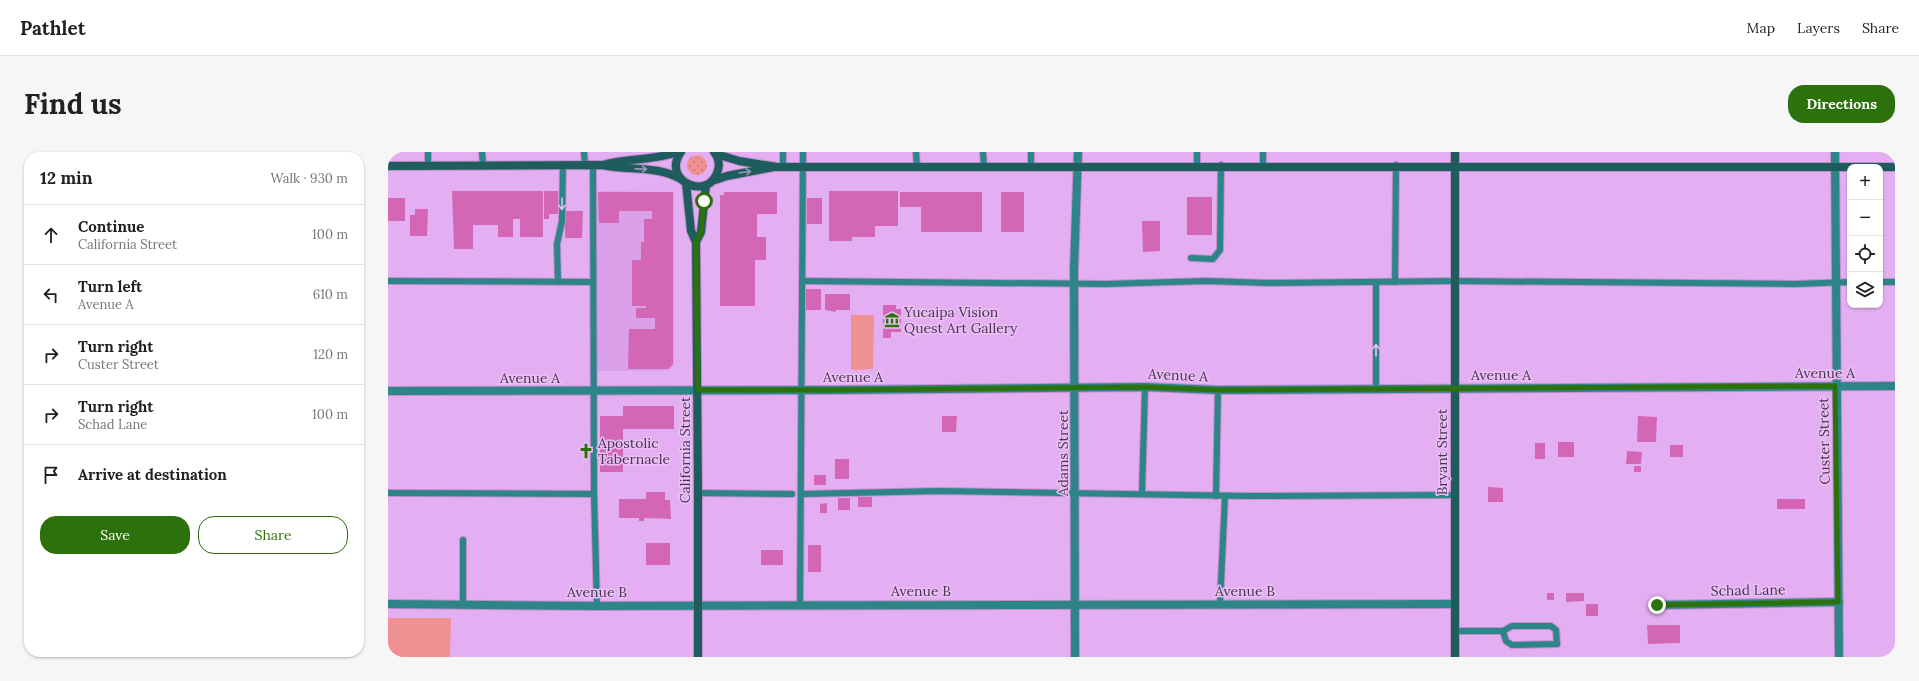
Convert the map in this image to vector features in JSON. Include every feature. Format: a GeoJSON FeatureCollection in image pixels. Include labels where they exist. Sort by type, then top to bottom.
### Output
{"type":"FeatureCollection","features":[{"type":"Feature","properties":{"kind":"street"},"geometry":{"type":"LineString","coordinates":[[602,165],[616,161],[654,158],[678,152]]}},
{"type":"Feature","properties":{"kind":"street","name":"California Street"},"geometry":{"type":"LineString","coordinates":[[681,152],[676,166],[684,181],[691,231],[696,242],[698,390],[698,657]]}},
{"type":"Feature","properties":{"kind":"street","name":"Adams Street"},"geometry":{"type":"LineString","coordinates":[[1075,657],[1075,282],[1078,152]]}},
{"type":"Feature","properties":{"kind":"street","name":"Bryant Street"},"geometry":{"type":"LineString","coordinates":[[1455,152],[1455,657]]}},
{"type":"Feature","properties":{"kind":"street","name":"Custer Street"},"geometry":{"type":"LineString","coordinates":[[1835,152],[1835,386],[1838,657]]}},
{"type":"Feature","properties":{"kind":"street"},"geometry":{"type":"LineString","coordinates":[[715,153],[739,161],[780,166],[1895,166]]}},
{"type":"Feature","properties":{"kind":"street","name":"California Street"},"geometry":{"type":"LineString","coordinates":[[696,242],[701,232],[709,183],[719,168],[715,153]]}},
{"type":"Feature","properties":{"kind":"street"},"geometry":{"type":"LineString","coordinates":[[388,166],[602,165],[616,168],[660,170],[696,186],[728,176],[780,166]]}},
{"type":"Feature","properties":{"kind":"street","name":"Avenue A"},"geometry":{"type":"LineString","coordinates":[[388,391],[1145,387],[1218,390],[1895,386]]}},
{"type":"Feature","properties":{"kind":"street","name":"Schad Lane"},"geometry":{"type":"LineString","coordinates":[[1657,605],[1838,602]]}},
{"type":"Feature","properties":{"kind":"street","name":"Avenue B"},"geometry":{"type":"LineString","coordinates":[[388,604],[597,606],[697,604],[1455,604]]}},
{"type":"Feature","properties":{"kind":"lane"},"geometry":{"type":"LineString","coordinates":[[428,152],[428,166]]}},
{"type":"Feature","properties":{"kind":"lane"},"geometry":{"type":"LineString","coordinates":[[482,152],[483,166]]}},
{"type":"Feature","properties":{"kind":"lane"},"geometry":{"type":"LineString","coordinates":[[584,152],[585,165]]}},
{"type":"Feature","properties":{"kind":"lane"},"geometry":{"type":"LineString","coordinates":[[780,166],[783,152]]}},
{"type":"Feature","properties":{"kind":"lane"},"geometry":{"type":"LineString","coordinates":[[800,604],[802,494],[801,390],[803,152]]}},
{"type":"Feature","properties":{"kind":"lane"},"geometry":{"type":"LineString","coordinates":[[916,152],[917,166]]}},
{"type":"Feature","properties":{"kind":"lane"},"geometry":{"type":"LineString","coordinates":[[983,152],[984,166]]}},
{"type":"Feature","properties":{"kind":"lane"},"geometry":{"type":"LineString","coordinates":[[1031,152],[1031,166]]}},
{"type":"Feature","properties":{"kind":"lane"},"geometry":{"type":"LineString","coordinates":[[1197,152],[1197,165]]}},
{"type":"Feature","properties":{"kind":"lane"},"geometry":{"type":"LineString","coordinates":[[1263,152],[1263,166]]}},
{"type":"Feature","properties":{"kind":"lane"},"geometry":{"type":"LineString","coordinates":[[558,282],[557,244],[562,221],[563,165]]}},
{"type":"Feature","properties":{"kind":"lane"},"geometry":{"type":"LineString","coordinates":[[593,165],[594,494],[597,606]]}},
{"type":"Feature","properties":{"kind":"lane"},"geometry":{"type":"LineString","coordinates":[[1191,258],[1213,259],[1220,250],[1221,165]]}},
{"type":"Feature","properties":{"kind":"lane"},"geometry":{"type":"LineString","coordinates":[[1395,282],[1396,165]]}},
{"type":"Feature","properties":{"kind":"lane"},"geometry":{"type":"LineString","coordinates":[[388,281],[593,282]]}},
{"type":"Feature","properties":{"kind":"lane"},"geometry":{"type":"LineString","coordinates":[[802,281],[1455,281],[1795,284],[1847,282]]}},
{"type":"Feature","properties":{"kind":"lane"},"geometry":{"type":"LineString","coordinates":[[1376,282],[1376,389]]}},
{"type":"Feature","properties":{"kind":"lane"},"geometry":{"type":"LineString","coordinates":[[1883,282],[1895,282]]}},
{"type":"Feature","properties":{"kind":"lane"},"geometry":{"type":"LineString","coordinates":[[1142,494],[1145,387]]}},
{"type":"Feature","properties":{"kind":"lane"},"geometry":{"type":"LineString","coordinates":[[1216,496],[1218,390]]}},
{"type":"Feature","properties":{"kind":"lane"},"geometry":{"type":"LineString","coordinates":[[802,494],[939,491],[1216,496],[1455,495]]}},
{"type":"Feature","properties":{"kind":"lane"},"geometry":{"type":"LineString","coordinates":[[698,493],[792,494]]}},
{"type":"Feature","properties":{"kind":"lane"},"geometry":{"type":"LineString","coordinates":[[388,494],[594,494]]}},
{"type":"Feature","properties":{"kind":"lane"},"geometry":{"type":"LineString","coordinates":[[1220,604],[1225,496]]}},
{"type":"Feature","properties":{"kind":"lane"},"geometry":{"type":"LineString","coordinates":[[463,540],[463,605]]}},
{"type":"Feature","properties":{"kind":"lane"},"geometry":{"type":"LineString","coordinates":[[1454,631],[1503,632],[1512,626],[1551,626],[1556,630],[1557,644],[1512,645],[1506,641],[1503,632]]}},
{"type":"Feature","properties":{"kind":"shaded area"},"geometry":{"type":"Polygon","coordinates":[[[697,155],[704,158],[707,165],[704,172],[697,175],[690,172],[687,165],[690,158],[697,155]]]}},
{"type":"Feature","properties":{"kind":"shaded area"},"geometry":{"type":"Polygon","coordinates":[[[597,191],[674,192],[674,365],[669,371],[597,371],[597,191]]]}},
{"type":"Feature","properties":{"kind":"shaded area"},"geometry":{"type":"Polygon","coordinates":[[[851,315],[874,315],[873,369],[851,370],[851,315]]]}},
{"type":"Feature","properties":{"kind":"shaded area"},"geometry":{"type":"Polygon","coordinates":[[[388,618],[451,618],[450,657],[388,657],[388,618]]]}},
{"type":"Feature","properties":{"kind":"building"},"geometry":{"type":"Polygon","coordinates":[[[452,191],[543,191],[543,237],[520,237],[520,219],[513,219],[513,237],[498,237],[498,225],[473,225],[473,249],[454,249],[452,191]]]}},
{"type":"Feature","properties":{"kind":"building"},"geometry":{"type":"Polygon","coordinates":[[[544,191],[558,191],[558,214],[549,214],[549,219],[544,219],[544,191]]]}},
{"type":"Feature","properties":{"kind":"building"},"geometry":{"type":"Polygon","coordinates":[[[829,191],[898,191],[898,226],[875,226],[875,237],[852,237],[852,241],[829,241],[829,191]]]}},
{"type":"Feature","properties":{"kind":"building"},"geometry":{"type":"Polygon","coordinates":[[[598,192],[673,192],[673,364],[668,369],[628,369],[629,329],[655,329],[655,318],[636,318],[636,308],[646,308],[646,306],[632,306],[632,260],[641,260],[641,242],[644,242],[644,219],[652,219],[652,211],[619,211],[619,223],[599,223],[598,192]]]}},
{"type":"Feature","properties":{"kind":"building"},"geometry":{"type":"Polygon","coordinates":[[[724,192],[777,192],[777,214],[757,214],[757,237],[766,237],[766,260],[755,260],[755,306],[720,306],[720,195],[724,195],[724,192]]]}},
{"type":"Feature","properties":{"kind":"building"},"geometry":{"type":"Polygon","coordinates":[[[900,192],[982,192],[982,232],[921,232],[921,207],[900,207],[900,192]]]}},
{"type":"Feature","properties":{"kind":"building"},"geometry":{"type":"Polygon","coordinates":[[[1001,192],[1024,192],[1024,232],[1001,232],[1001,192]]]}},
{"type":"Feature","properties":{"kind":"building"},"geometry":{"type":"Polygon","coordinates":[[[1187,197],[1212,197],[1212,235],[1187,235],[1187,197]]]}},
{"type":"Feature","properties":{"kind":"building"},"geometry":{"type":"Polygon","coordinates":[[[388,198],[405,198],[405,221],[388,221],[388,198]]]}},
{"type":"Feature","properties":{"kind":"building"},"geometry":{"type":"Polygon","coordinates":[[[807,198],[822,198],[822,224],[807,224],[807,198]]]}},
{"type":"Feature","properties":{"kind":"building"},"geometry":{"type":"Polygon","coordinates":[[[415,209],[428,209],[427,236],[410,236],[410,215],[415,215],[415,209]]]}},
{"type":"Feature","properties":{"kind":"building"},"geometry":{"type":"Polygon","coordinates":[[[565,211],[583,211],[582,238],[565,238],[565,211]]]}},
{"type":"Feature","properties":{"kind":"building"},"geometry":{"type":"Polygon","coordinates":[[[1142,221],[1160,221],[1160,251],[1143,252],[1142,221]]]}},
{"type":"Feature","properties":{"kind":"building"},"geometry":{"type":"Polygon","coordinates":[[[806,289],[821,289],[821,310],[806,310],[806,289]]]}},
{"type":"Feature","properties":{"kind":"building"},"geometry":{"type":"Polygon","coordinates":[[[825,294],[850,294],[850,310],[836,310],[836,312],[825,310],[825,294]]]}},
{"type":"Feature","properties":{"kind":"building","name":"Yucaipa Vision Quest Art Gallery"},"geometry":{"type":"Polygon","coordinates":[[[883,305],[896,305],[896,309],[901,309],[901,332],[891,332],[891,338],[883,338],[883,305]]]}},
{"type":"Feature","properties":{"kind":"building"},"geometry":{"type":"Polygon","coordinates":[[[623,406],[674,406],[674,429],[623,429],[623,472],[600,472],[600,416],[623,416],[623,406]]]}},
{"type":"Feature","properties":{"kind":"building"},"geometry":{"type":"Polygon","coordinates":[[[942,416],[957,416],[956,432],[942,432],[942,416]]]}},
{"type":"Feature","properties":{"kind":"building"},"geometry":{"type":"Polygon","coordinates":[[[1638,416],[1657,417],[1656,442],[1637,442],[1638,416]]]}},
{"type":"Feature","properties":{"kind":"building"},"geometry":{"type":"Polygon","coordinates":[[[1558,442],[1574,442],[1574,457],[1558,457],[1558,442]]]}},
{"type":"Feature","properties":{"kind":"building"},"geometry":{"type":"Polygon","coordinates":[[[1535,443],[1545,443],[1545,459],[1535,459],[1535,443]]]}},
{"type":"Feature","properties":{"kind":"building"},"geometry":{"type":"Polygon","coordinates":[[[1670,445],[1683,445],[1683,457],[1670,457],[1670,445]]]}},
{"type":"Feature","properties":{"kind":"building"},"geometry":{"type":"Polygon","coordinates":[[[1627,451],[1642,452],[1641,464],[1626,464],[1627,451]]]}},
{"type":"Feature","properties":{"kind":"building"},"geometry":{"type":"Polygon","coordinates":[[[835,459],[849,459],[849,479],[835,479],[835,459]]]}},
{"type":"Feature","properties":{"kind":"building"},"geometry":{"type":"Polygon","coordinates":[[[1634,466],[1641,466],[1641,472],[1634,472],[1634,466]]]}},
{"type":"Feature","properties":{"kind":"building"},"geometry":{"type":"Polygon","coordinates":[[[814,475],[826,475],[826,485],[814,485],[814,475]]]}},
{"type":"Feature","properties":{"kind":"building"},"geometry":{"type":"Polygon","coordinates":[[[1488,487],[1503,488],[1503,502],[1488,502],[1488,487]]]}},
{"type":"Feature","properties":{"kind":"building"},"geometry":{"type":"Polygon","coordinates":[[[646,492],[665,492],[665,500],[670,500],[671,519],[644,518],[644,521],[639,521],[639,518],[619,518],[619,499],[646,499],[646,492]]]}},
{"type":"Feature","properties":{"kind":"building"},"geometry":{"type":"Polygon","coordinates":[[[858,497],[872,497],[872,507],[858,507],[858,497]]]}},
{"type":"Feature","properties":{"kind":"building"},"geometry":{"type":"Polygon","coordinates":[[[838,498],[850,498],[850,510],[838,510],[838,498]]]}},
{"type":"Feature","properties":{"kind":"building"},"geometry":{"type":"Polygon","coordinates":[[[1777,499],[1805,499],[1805,509],[1777,509],[1777,499]]]}},
{"type":"Feature","properties":{"kind":"building"},"geometry":{"type":"Polygon","coordinates":[[[827,503],[827,513],[820,513],[820,504],[827,503]]]}},
{"type":"Feature","properties":{"kind":"building"},"geometry":{"type":"Polygon","coordinates":[[[646,543],[670,543],[670,565],[646,565],[646,543]]]}},
{"type":"Feature","properties":{"kind":"building"},"geometry":{"type":"Polygon","coordinates":[[[808,545],[821,545],[821,572],[808,572],[808,545]]]}},
{"type":"Feature","properties":{"kind":"building"},"geometry":{"type":"Polygon","coordinates":[[[761,550],[783,550],[783,565],[761,565],[761,550]]]}},
{"type":"Feature","properties":{"kind":"building"},"geometry":{"type":"Polygon","coordinates":[[[1547,593],[1554,593],[1554,600],[1547,600],[1547,593]]]}},
{"type":"Feature","properties":{"kind":"building"},"geometry":{"type":"Polygon","coordinates":[[[1566,593],[1584,593],[1584,601],[1566,602],[1566,593]]]}},
{"type":"Feature","properties":{"kind":"building"},"geometry":{"type":"Polygon","coordinates":[[[1586,604],[1598,604],[1598,616],[1586,616],[1586,604]]]}},
{"type":"Feature","properties":{"kind":"building"},"geometry":{"type":"Polygon","coordinates":[[[1647,625],[1680,625],[1680,643],[1648,644],[1647,625]]]}},
{"type":"Feature","properties":{"kind":"place","name":"Yucaipa Vision Quest Art Gallery"},"geometry":{"type":"Point","coordinates":[892,320]}},
{"type":"Feature","properties":{"kind":"place","name":"Apostolic Tabernacle"},"geometry":{"type":"Point","coordinates":[586,451]}},
{"type":"Feature","properties":{"kind":"route"},"geometry":{"type":"LineString","coordinates":[[704,201],[701,232],[696,242],[698,390],[1145,387],[1218,390],[1835,386],[1839,547],[1838,602],[1657,605]]}}]}
